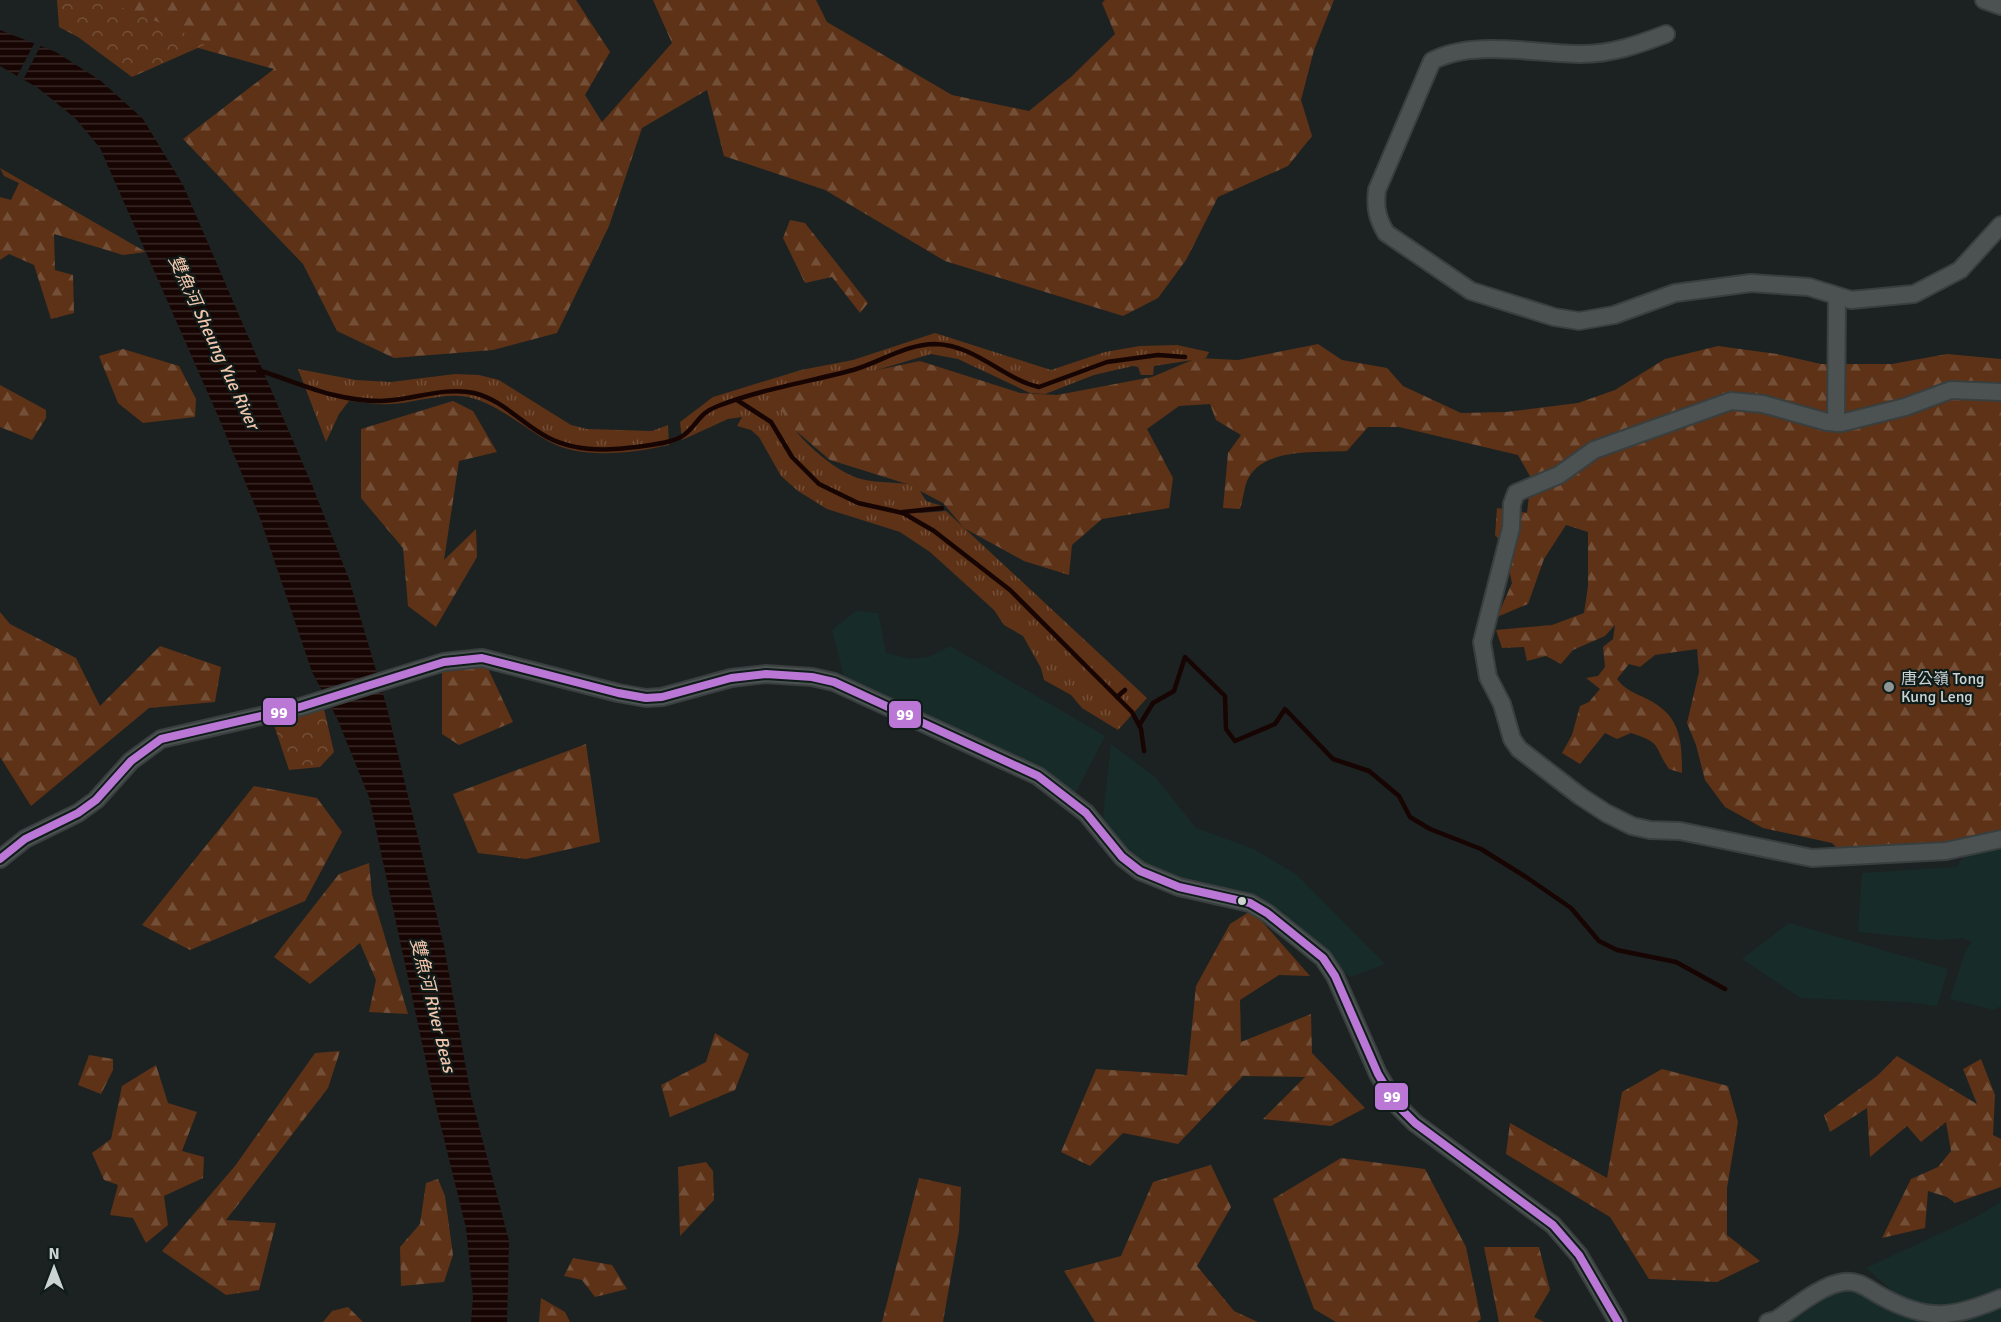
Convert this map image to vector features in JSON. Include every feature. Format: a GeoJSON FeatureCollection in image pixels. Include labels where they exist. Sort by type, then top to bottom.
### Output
{"type":"FeatureCollection","features":[{"type":"Feature","properties":{"kind":"street"},"geometry":{"type":"LineString","coordinates":[[1984,0],[2001,6]]}},
{"type":"Feature","properties":{"kind":"street"},"geometry":{"type":"LineString","coordinates":[[1666,34],[1619,51],[1583,54],[1469,49],[1444,54],[1432,61],[1377,190],[1375,204],[1378,220],[1386,233],[1471,291],[1554,317],[1597,320],[1675,293],[1740,284],[1809,286],[1851,300],[1914,294],[1937,284],[1972,259],[2001,225]]}},
{"type":"Feature","properties":{"kind":"street"},"geometry":{"type":"LineString","coordinates":[[1836,423],[1837,296]]}},
{"type":"Feature","properties":{"kind":"street"},"geometry":{"type":"LineString","coordinates":[[2001,392],[1951,390],[1905,407],[1836,423],[1763,404],[1731,401],[1594,450],[1559,475],[1516,493],[1512,504],[1511,528],[1482,642],[1488,677],[1502,704],[1512,739],[1520,749],[1580,796],[1606,813],[1641,828],[1680,831],[1812,858],[1946,851],[2001,839]]}},
{"type":"Feature","properties":{"kind":"street"},"geometry":{"type":"LineString","coordinates":[[0,859],[25,839],[78,813],[96,800],[131,761],[161,739],[322,701],[464,658],[482,658],[646,698],[662,697],[731,678],[766,674],[812,677],[834,682],[1038,776],[1086,813],[1122,857],[1140,871],[1179,887],[1250,903],[1268,913],[1323,958],[1335,976],[1378,1074],[1396,1104],[1415,1123],[1553,1225],[1579,1255],[1618,1322]]}},
{"type":"Feature","properties":{"kind":"street"},"geometry":{"type":"LineString","coordinates":[[1768,1322],[1776,1320],[1830,1285],[1844,1282],[1858,1282],[1903,1310],[1920,1316],[1949,1317],[2001,1298]]}},
{"type":"Feature","properties":{"kind":"shaded area"},"geometry":{"type":"Polygon","coordinates":[[[856,611],[878,613],[886,653],[910,659],[929,657],[950,646],[1105,736],[1076,792],[913,710],[845,680],[832,630],[856,611]]]}},
{"type":"Feature","properties":{"kind":"shaded area"},"geometry":{"type":"Polygon","coordinates":[[[1111,744],[1155,777],[1196,828],[1254,849],[1297,875],[1385,964],[1350,977],[1280,910],[1193,884],[1145,863],[1114,837],[1103,817],[1111,744]]]}},
{"type":"Feature","properties":{"kind":"shaded area"},"geometry":{"type":"Polygon","coordinates":[[[2001,844],[2001,1006],[1994,1010],[1950,999],[1966,950],[1972,942],[1961,938],[1940,940],[1858,932],[1862,873],[1957,867],[1961,860],[1977,849],[2001,844]]]}},
{"type":"Feature","properties":{"kind":"shaded area"},"geometry":{"type":"Polygon","coordinates":[[[1789,923],[1948,969],[1937,1006],[1908,1002],[1801,998],[1742,959],[1789,923]]]}},
{"type":"Feature","properties":{"kind":"shaded area"},"geometry":{"type":"Polygon","coordinates":[[[2001,1202],[2001,1291],[1965,1306],[1937,1311],[1903,1300],[1866,1268],[1976,1217],[2001,1202]]]}},
{"type":"Feature","properties":{"kind":"shaded area"},"geometry":{"type":"Polygon","coordinates":[[[1843,1287],[1857,1287],[1938,1322],[1779,1322],[1801,1314],[1843,1287]]]}},
{"type":"Feature","properties":{"kind":"shaded area"},"geometry":{"type":"Polygon","coordinates":[[[2001,1307],[2001,1322],[1965,1322],[2001,1307]]]}},
{"type":"Feature","properties":{"kind":"green space"},"geometry":{"type":"Polygon","coordinates":[[[57,0],[104,0],[209,43],[132,77],[78,37],[59,27],[57,0]]]}},
{"type":"Feature","properties":{"kind":"green space"},"geometry":{"type":"Polygon","coordinates":[[[62,0],[576,0],[610,52],[585,95],[602,122],[672,43],[653,0],[816,0],[827,22],[952,95],[1029,111],[1071,77],[1115,34],[1102,3],[1105,0],[1334,0],[1314,50],[1301,100],[1312,136],[1288,166],[1218,197],[1186,260],[1158,298],[1123,316],[945,261],[825,190],[724,156],[707,90],[642,128],[609,226],[557,333],[493,350],[394,358],[337,331],[303,264],[183,139],[274,69],[61,10],[62,0]]]}},
{"type":"Feature","properties":{"kind":"green space"},"geometry":{"type":"Polygon","coordinates":[[[0,168],[146,252],[123,255],[54,234],[55,270],[73,275],[74,313],[51,319],[34,265],[9,254],[0,260],[0,197],[11,200],[19,183],[4,176],[0,168]]]}},
{"type":"Feature","properties":{"kind":"green space"},"geometry":{"type":"Polygon","coordinates":[[[790,220],[805,223],[868,303],[860,313],[832,277],[805,283],[783,238],[790,220]]]}},
{"type":"Feature","properties":{"kind":"green space"},"geometry":{"type":"Polygon","coordinates":[[[935,333],[1051,370],[1105,352],[1140,346],[1177,345],[1209,352],[1206,358],[1154,366],[1153,375],[1141,375],[1138,367],[1133,366],[1094,375],[1045,394],[1030,393],[958,359],[931,354],[779,399],[799,435],[815,451],[843,471],[875,482],[917,486],[926,501],[942,506],[917,510],[920,513],[946,511],[1147,698],[1118,730],[1082,708],[1071,695],[1044,680],[1041,668],[1023,636],[1004,625],[994,610],[930,552],[900,532],[827,509],[798,491],[781,476],[759,437],[751,430],[737,426],[742,417],[728,419],[682,440],[680,422],[713,397],[801,370],[853,360],[935,333]]]}},
{"type":"Feature","properties":{"kind":"green space"},"geometry":{"type":"Polygon","coordinates":[[[1318,344],[1342,360],[1387,368],[1403,386],[1461,413],[1506,412],[1578,403],[1615,390],[1665,359],[1718,346],[1777,354],[1821,364],[1892,364],[1947,354],[2001,359],[2001,829],[1931,850],[1846,857],[1832,843],[1763,828],[1725,807],[1705,780],[1696,745],[1687,723],[1699,672],[1697,649],[1655,655],[1640,667],[1629,664],[1617,679],[1627,689],[1658,705],[1673,720],[1680,739],[1682,773],[1669,769],[1653,743],[1631,733],[1617,739],[1605,733],[1580,764],[1562,753],[1572,735],[1580,706],[1589,702],[1600,689],[1586,678],[1598,676],[1605,667],[1603,647],[1613,639],[1615,625],[1605,636],[1573,650],[1561,664],[1546,656],[1527,661],[1524,647],[1502,648],[1496,630],[1552,625],[1584,613],[1588,586],[1588,532],[1566,525],[1544,559],[1528,604],[1497,617],[1512,583],[1504,546],[1495,535],[1497,508],[1527,513],[1531,478],[1518,455],[1399,427],[1368,427],[1347,451],[1291,454],[1265,462],[1254,470],[1247,481],[1240,509],[1223,508],[1228,453],[1241,435],[1216,420],[1210,404],[1179,406],[1147,429],[1173,478],[1169,508],[1102,519],[1072,545],[1069,575],[1024,561],[964,528],[943,503],[907,484],[830,460],[795,430],[777,404],[779,399],[843,377],[920,361],[1020,393],[1057,395],[1152,377],[1197,358],[1238,360],[1318,344]]]}},
{"type":"Feature","properties":{"kind":"green space"},"geometry":{"type":"Polygon","coordinates":[[[123,349],[179,366],[196,399],[195,417],[143,423],[118,403],[99,356],[123,349]]]}},
{"type":"Feature","properties":{"kind":"green space"},"geometry":{"type":"Polygon","coordinates":[[[298,369],[356,380],[391,382],[455,374],[479,375],[499,380],[571,425],[587,429],[652,431],[668,425],[669,445],[624,452],[576,451],[548,441],[479,400],[458,396],[390,404],[349,401],[339,414],[326,442],[298,369]]]}},
{"type":"Feature","properties":{"kind":"green space"},"geometry":{"type":"Polygon","coordinates":[[[0,385],[46,410],[46,418],[32,440],[0,427],[0,385]]]}},
{"type":"Feature","properties":{"kind":"green space"},"geometry":{"type":"Polygon","coordinates":[[[453,401],[473,411],[497,452],[459,461],[444,560],[476,529],[477,557],[436,627],[408,606],[403,548],[361,498],[361,429],[453,401]]]}},
{"type":"Feature","properties":{"kind":"green space"},"geometry":{"type":"Polygon","coordinates":[[[0,612],[10,624],[76,658],[100,706],[160,646],[221,667],[215,702],[149,708],[31,806],[0,757],[0,612]]]}},
{"type":"Feature","properties":{"kind":"green space"},"geometry":{"type":"Polygon","coordinates":[[[485,662],[513,722],[459,745],[442,734],[442,671],[485,662]]]}},
{"type":"Feature","properties":{"kind":"green space"},"geometry":{"type":"Polygon","coordinates":[[[324,709],[334,752],[320,767],[289,770],[274,725],[324,709]]]}},
{"type":"Feature","properties":{"kind":"green space"},"geometry":{"type":"Polygon","coordinates":[[[586,744],[600,842],[526,859],[478,853],[453,794],[586,744]]]}},
{"type":"Feature","properties":{"kind":"green space"},"geometry":{"type":"Polygon","coordinates":[[[254,786],[317,798],[342,832],[305,901],[190,950],[142,925],[254,786]]]}},
{"type":"Feature","properties":{"kind":"green space"},"geometry":{"type":"Polygon","coordinates":[[[369,863],[372,894],[408,1014],[369,1012],[376,980],[360,943],[310,984],[274,957],[339,874],[369,863]]]}},
{"type":"Feature","properties":{"kind":"green space"},"geometry":{"type":"Polygon","coordinates":[[[1252,910],[1310,976],[1279,975],[1240,1000],[1241,1042],[1311,1014],[1312,1053],[1365,1108],[1331,1126],[1263,1119],[1305,1077],[1243,1076],[1178,1144],[1123,1133],[1090,1166],[1061,1152],[1096,1069],[1187,1075],[1196,986],[1230,924],[1252,910]]]}},
{"type":"Feature","properties":{"kind":"green space"},"geometry":{"type":"Polygon","coordinates":[[[715,1033],[749,1054],[735,1090],[670,1117],[661,1085],[706,1062],[715,1033]]]}},
{"type":"Feature","properties":{"kind":"green space"},"geometry":{"type":"Polygon","coordinates":[[[340,1051],[328,1088],[226,1220],[276,1223],[259,1290],[226,1295],[162,1251],[235,1166],[315,1053],[340,1051]]]}},
{"type":"Feature","properties":{"kind":"green space"},"geometry":{"type":"Polygon","coordinates":[[[89,1055],[113,1059],[113,1070],[101,1094],[78,1085],[89,1055]]]}},
{"type":"Feature","properties":{"kind":"green space"},"geometry":{"type":"Polygon","coordinates":[[[1897,1056],[1977,1104],[1963,1069],[1981,1059],[1995,1095],[1993,1135],[2001,1139],[2001,1187],[1955,1203],[1947,1197],[1928,1191],[1925,1228],[1882,1238],[1911,1179],[1938,1167],[1951,1151],[1946,1122],[1921,1142],[1907,1126],[1870,1157],[1867,1108],[1830,1132],[1824,1115],[1877,1076],[1897,1056]]]}},
{"type":"Feature","properties":{"kind":"green space"},"geometry":{"type":"Polygon","coordinates":[[[156,1065],[168,1103],[197,1112],[182,1151],[204,1157],[203,1178],[164,1196],[168,1225],[146,1243],[133,1218],[110,1215],[118,1185],[104,1180],[92,1153],[111,1139],[122,1086],[156,1065]]]}},
{"type":"Feature","properties":{"kind":"green space"},"geometry":{"type":"Polygon","coordinates":[[[1662,1069],[1728,1086],[1738,1122],[1727,1188],[1727,1235],[1760,1261],[1717,1282],[1649,1279],[1610,1217],[1506,1154],[1510,1123],[1607,1178],[1622,1092],[1662,1069]]]}},
{"type":"Feature","properties":{"kind":"green space"},"geometry":{"type":"Polygon","coordinates":[[[1341,1158],[1425,1169],[1466,1247],[1481,1319],[1477,1322],[1336,1322],[1314,1309],[1273,1199],[1341,1158]]]}},
{"type":"Feature","properties":{"kind":"green space"},"geometry":{"type":"Polygon","coordinates":[[[706,1162],[713,1171],[714,1200],[680,1236],[678,1167],[706,1162]]]}},
{"type":"Feature","properties":{"kind":"green space"},"geometry":{"type":"Polygon","coordinates":[[[1211,1165],[1231,1207],[1197,1266],[1234,1311],[1258,1322],[1095,1322],[1064,1271],[1121,1256],[1153,1182],[1211,1165]]]}},
{"type":"Feature","properties":{"kind":"green space"},"geometry":{"type":"Polygon","coordinates":[[[919,1178],[961,1187],[959,1231],[943,1322],[882,1322],[919,1178]]]}},
{"type":"Feature","properties":{"kind":"green space"},"geometry":{"type":"Polygon","coordinates":[[[438,1179],[445,1196],[453,1255],[444,1282],[401,1286],[400,1247],[420,1224],[426,1183],[438,1179]]]}},
{"type":"Feature","properties":{"kind":"green space"},"geometry":{"type":"Polygon","coordinates":[[[1484,1247],[1539,1247],[1550,1290],[1534,1317],[1544,1322],[1499,1322],[1484,1247]]]}},
{"type":"Feature","properties":{"kind":"green space"},"geometry":{"type":"Polygon","coordinates":[[[573,1258],[612,1265],[627,1289],[595,1297],[582,1280],[564,1276],[573,1258]]]}},
{"type":"Feature","properties":{"kind":"green space"},"geometry":{"type":"Polygon","coordinates":[[[541,1298],[565,1312],[570,1322],[539,1322],[541,1298]]]}},
{"type":"Feature","properties":{"kind":"green space"},"geometry":{"type":"Polygon","coordinates":[[[348,1307],[363,1322],[323,1322],[332,1311],[348,1307]]]}},
{"type":"Feature","properties":{"kind":"water"},"geometry":{"type":"Polygon","coordinates":[[[0,30],[56,52],[101,81],[143,119],[183,185],[312,485],[349,579],[386,704],[444,946],[471,1096],[509,1241],[507,1322],[471,1322],[473,1297],[466,1228],[433,1094],[369,797],[337,718],[312,672],[260,518],[218,416],[100,148],[76,119],[38,88],[0,66],[0,30]]]}},
{"type":"Feature","properties":{"kind":"pier"},"geometry":{"type":"Polygon","coordinates":[[[36,40],[42,43],[22,82],[16,78],[36,40]]]}},
{"type":"Feature","properties":{"kind":"waterway"},"geometry":{"type":"LineString","coordinates":[[258,370],[332,395],[363,400],[392,400],[451,391],[474,393],[494,401],[538,432],[557,442],[579,447],[614,449],[674,440],[684,435],[703,415],[718,406],[768,390],[853,370],[904,350],[925,345],[935,344],[963,350],[1013,377],[1039,387],[1107,362],[1158,355],[1185,357]]}},
{"type":"Feature","properties":{"kind":"waterway"},"geometry":{"type":"LineString","coordinates":[[737,400],[771,422],[792,457],[819,484],[858,503],[903,513],[934,531],[1010,590],[1132,712],[1141,729],[1144,751]]}},
{"type":"Feature","properties":{"kind":"waterway"},"geometry":{"type":"LineString","coordinates":[[903,512],[942,508]]}},
{"type":"Feature","properties":{"kind":"waterway"},"geometry":{"type":"LineString","coordinates":[[1140,724],[1153,703],[1174,691],[1185,657],[1225,696],[1226,729],[1235,741],[1275,724],[1285,709],[1333,759],[1369,771],[1399,796],[1410,817],[1430,829],[1481,849],[1526,877],[1571,908],[1599,941],[1617,950],[1676,962],[1725,989]]}},
{"type":"Feature","properties":{"kind":"waterway"},"geometry":{"type":"LineString","coordinates":[[1117,697],[1125,690]]}},
{"type":"Feature","properties":{"kind":"transit line","name":"99"},"geometry":{"type":"LineString","coordinates":[[0,859],[25,839],[78,813],[96,800],[131,761],[161,739],[300,707],[444,662],[482,658],[646,698],[662,697],[731,678],[766,674],[812,677],[834,682],[1038,776],[1086,813],[1122,857],[1140,871],[1179,887],[1250,903],[1267,913],[1323,958],[1335,976],[1378,1074],[1396,1104],[1415,1123],[1553,1225],[1579,1255],[1618,1322]]}},
{"type":"Feature","properties":{"kind":"place","name":"唐公嶺 Tong Kung Leng"},"geometry":{"type":"Point","coordinates":[1889,687]}},
{"type":"Feature","properties":{"kind":"water label","name":"雙魚河 Sheung Yue River"},"geometry":{"type":"Point","coordinates":[214,342]}},
{"type":"Feature","properties":{"kind":"water label","name":"雙魚河 River Beas"},"geometry":{"type":"Point","coordinates":[433,1005]}}]}
